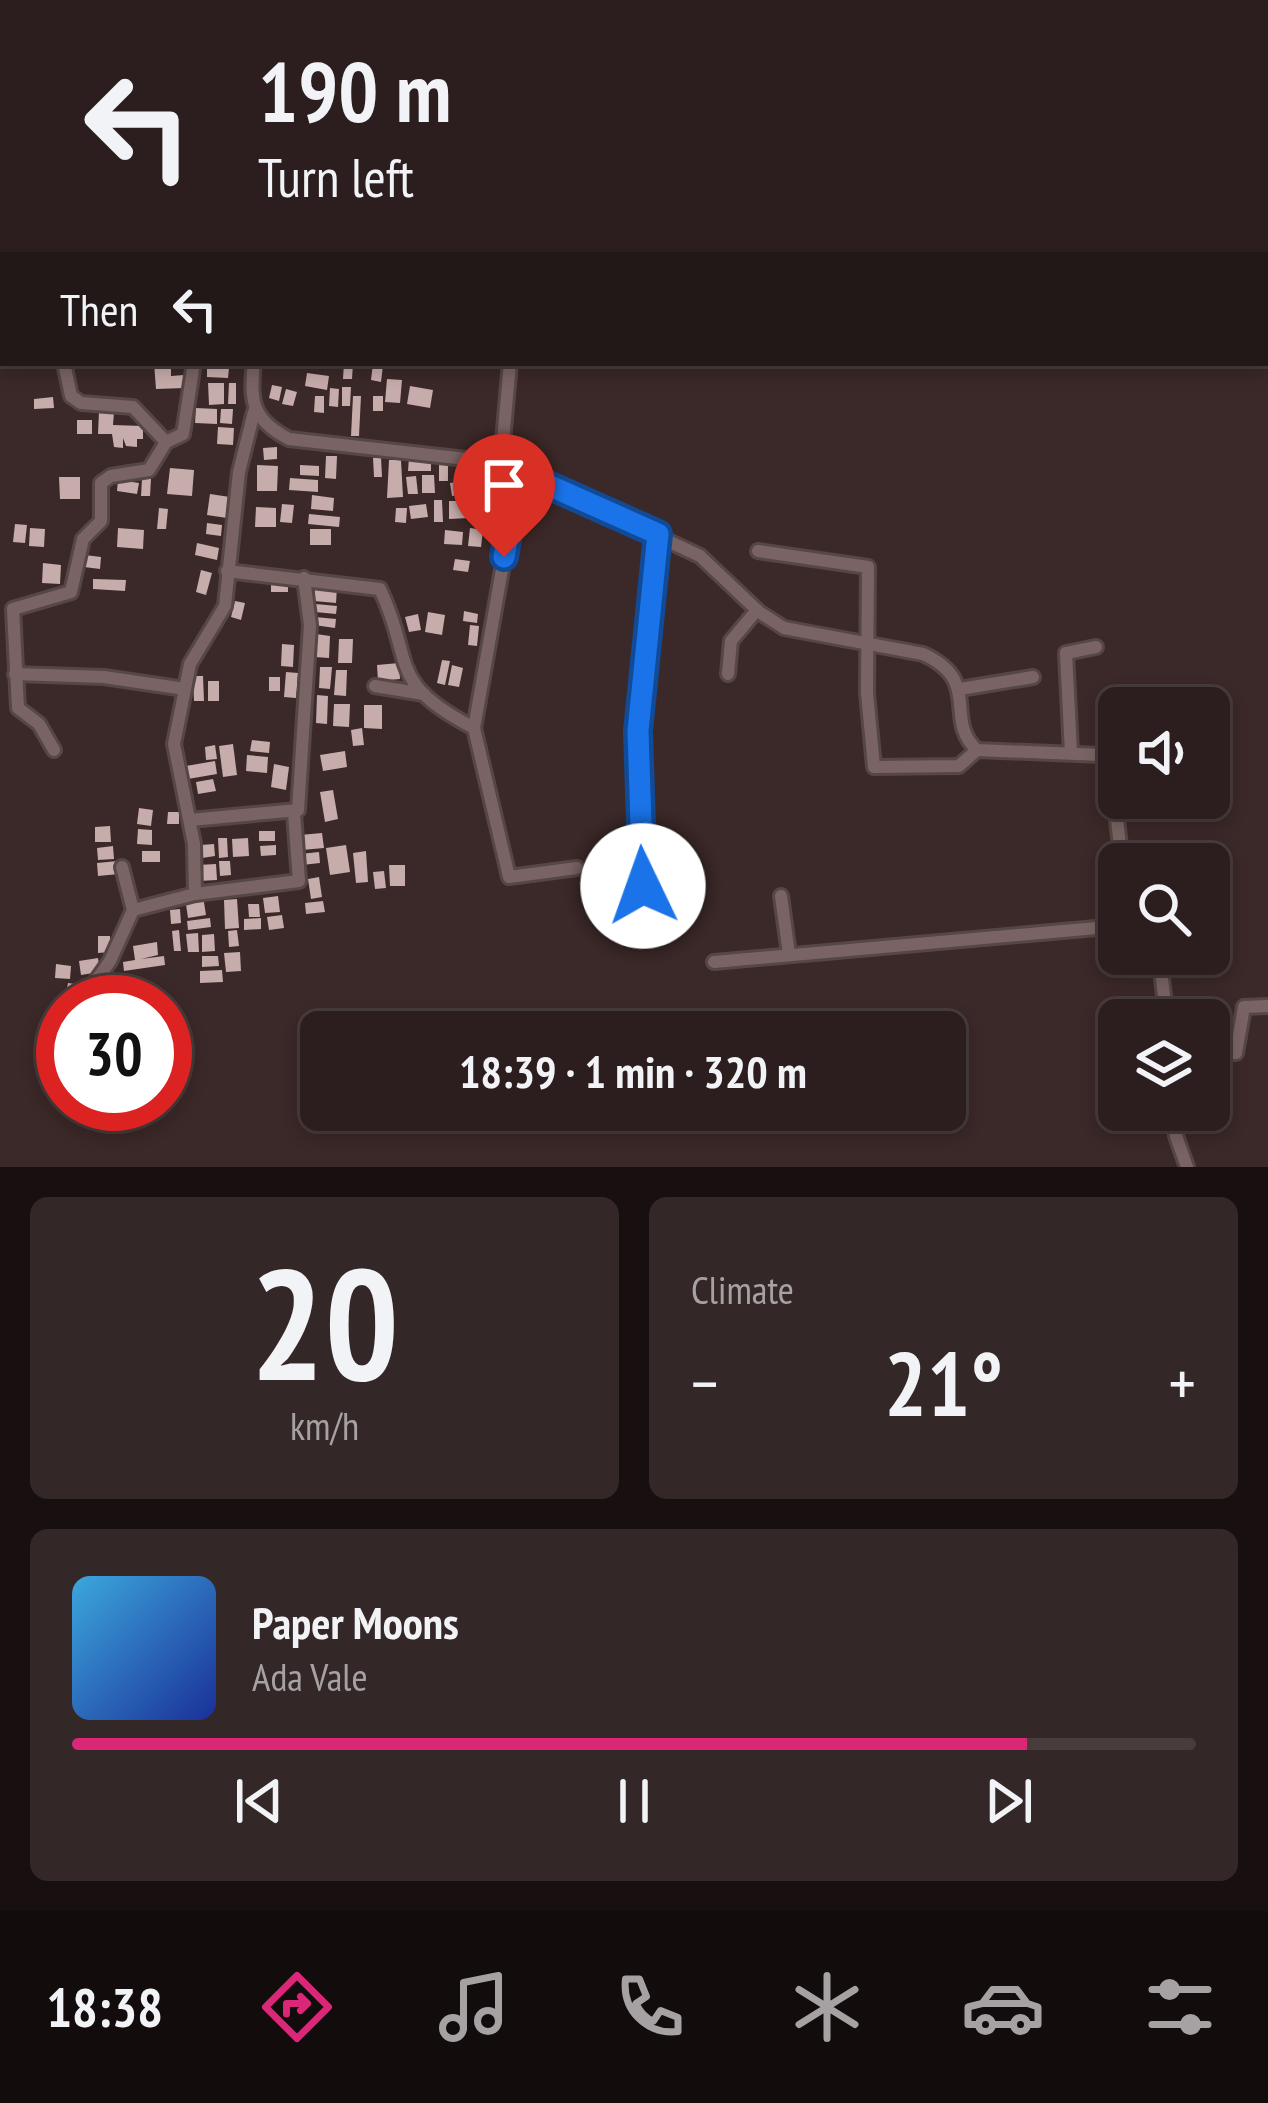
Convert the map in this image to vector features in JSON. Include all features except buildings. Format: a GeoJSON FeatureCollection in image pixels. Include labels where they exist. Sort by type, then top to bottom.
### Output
{"type":"FeatureCollection","features":[{"type":"Feature","properties":{"kind":"street"},"geometry":{"type":"LineString","coordinates":[[65,366],[70,396],[80,403],[133,407],[166,442]]}},
{"type":"Feature","properties":{"kind":"street"},"geometry":{"type":"LineString","coordinates":[[54,750],[39,724],[18,709],[13,609],[71,592],[82,539],[101,521],[101,483],[111,476],[149,470],[166,442],[183,434],[194,366]]}},
{"type":"Feature","properties":{"kind":"street"},"geometry":{"type":"LineString","coordinates":[[254,366],[250,394],[254,412],[266,427],[289,439],[476,456],[501,463],[700,556],[757,610],[784,628],[944,663],[960,688],[965,735],[976,750]]}},
{"type":"Feature","properties":{"kind":"street"},"geometry":{"type":"LineString","coordinates":[[501,463],[510,366]]}},
{"type":"Feature","properties":{"kind":"street"},"geometry":{"type":"LineString","coordinates":[[195,894],[190,820],[174,744],[190,664],[225,606],[239,472],[254,412]]}},
{"type":"Feature","properties":{"kind":"street"},"geometry":{"type":"LineString","coordinates":[[519,472],[474,728],[509,877],[577,868]]}},
{"type":"Feature","properties":{"kind":"street"},"geometry":{"type":"LineString","coordinates":[[645,917],[637,770],[642,654],[658,534]]}},
{"type":"Feature","properties":{"kind":"street"},"geometry":{"type":"LineString","coordinates":[[758,551],[867,565],[871,646],[867,693],[874,766],[959,766],[976,750],[1108,759],[1119,843]]}},
{"type":"Feature","properties":{"kind":"street"},"geometry":{"type":"LineString","coordinates":[[227,572],[380,590],[403,665],[424,694],[474,728]]}},
{"type":"Feature","properties":{"kind":"street"},"geometry":{"type":"LineString","coordinates":[[133,910],[195,894],[298,882],[294,813],[306,744],[310,625],[304,578]]}},
{"type":"Feature","properties":{"kind":"street"},"geometry":{"type":"LineString","coordinates":[[728,674],[731,641],[757,610]]}},
{"type":"Feature","properties":{"kind":"street"},"geometry":{"type":"LineString","coordinates":[[1071,753],[1066,653],[1096,647]]}},
{"type":"Feature","properties":{"kind":"street"},"geometry":{"type":"LineString","coordinates":[[0,689],[16,681],[104,676],[185,689]]}},
{"type":"Feature","properties":{"kind":"street"},"geometry":{"type":"LineString","coordinates":[[960,688],[1034,676]]}},
{"type":"Feature","properties":{"kind":"street"},"geometry":{"type":"LineString","coordinates":[[375,686],[424,694]]}},
{"type":"Feature","properties":{"kind":"street"},"geometry":{"type":"LineString","coordinates":[[190,820],[294,813]]}},
{"type":"Feature","properties":{"kind":"street"},"geometry":{"type":"LineString","coordinates":[[100,975],[133,910],[122,868]]}},
{"type":"Feature","properties":{"kind":"street"},"geometry":{"type":"LineString","coordinates":[[782,896],[788,954]]}},
{"type":"Feature","properties":{"kind":"street"},"geometry":{"type":"LineString","coordinates":[[714,962],[1098,928]]}},
{"type":"Feature","properties":{"kind":"street"},"geometry":{"type":"LineString","coordinates":[[1230,1053],[1236,1053],[1244,1007],[1268,1006]]}},
{"type":"Feature","properties":{"kind":"street"},"geometry":{"type":"LineString","coordinates":[[1177,1131],[1182,1164],[1187,1167]]}},
{"type":"Feature","properties":{"kind":"route"},"geometry":{"type":"LineString","coordinates":[[504,557],[519,472],[658,534],[642,654],[638,731],[643,886]]}}]}
